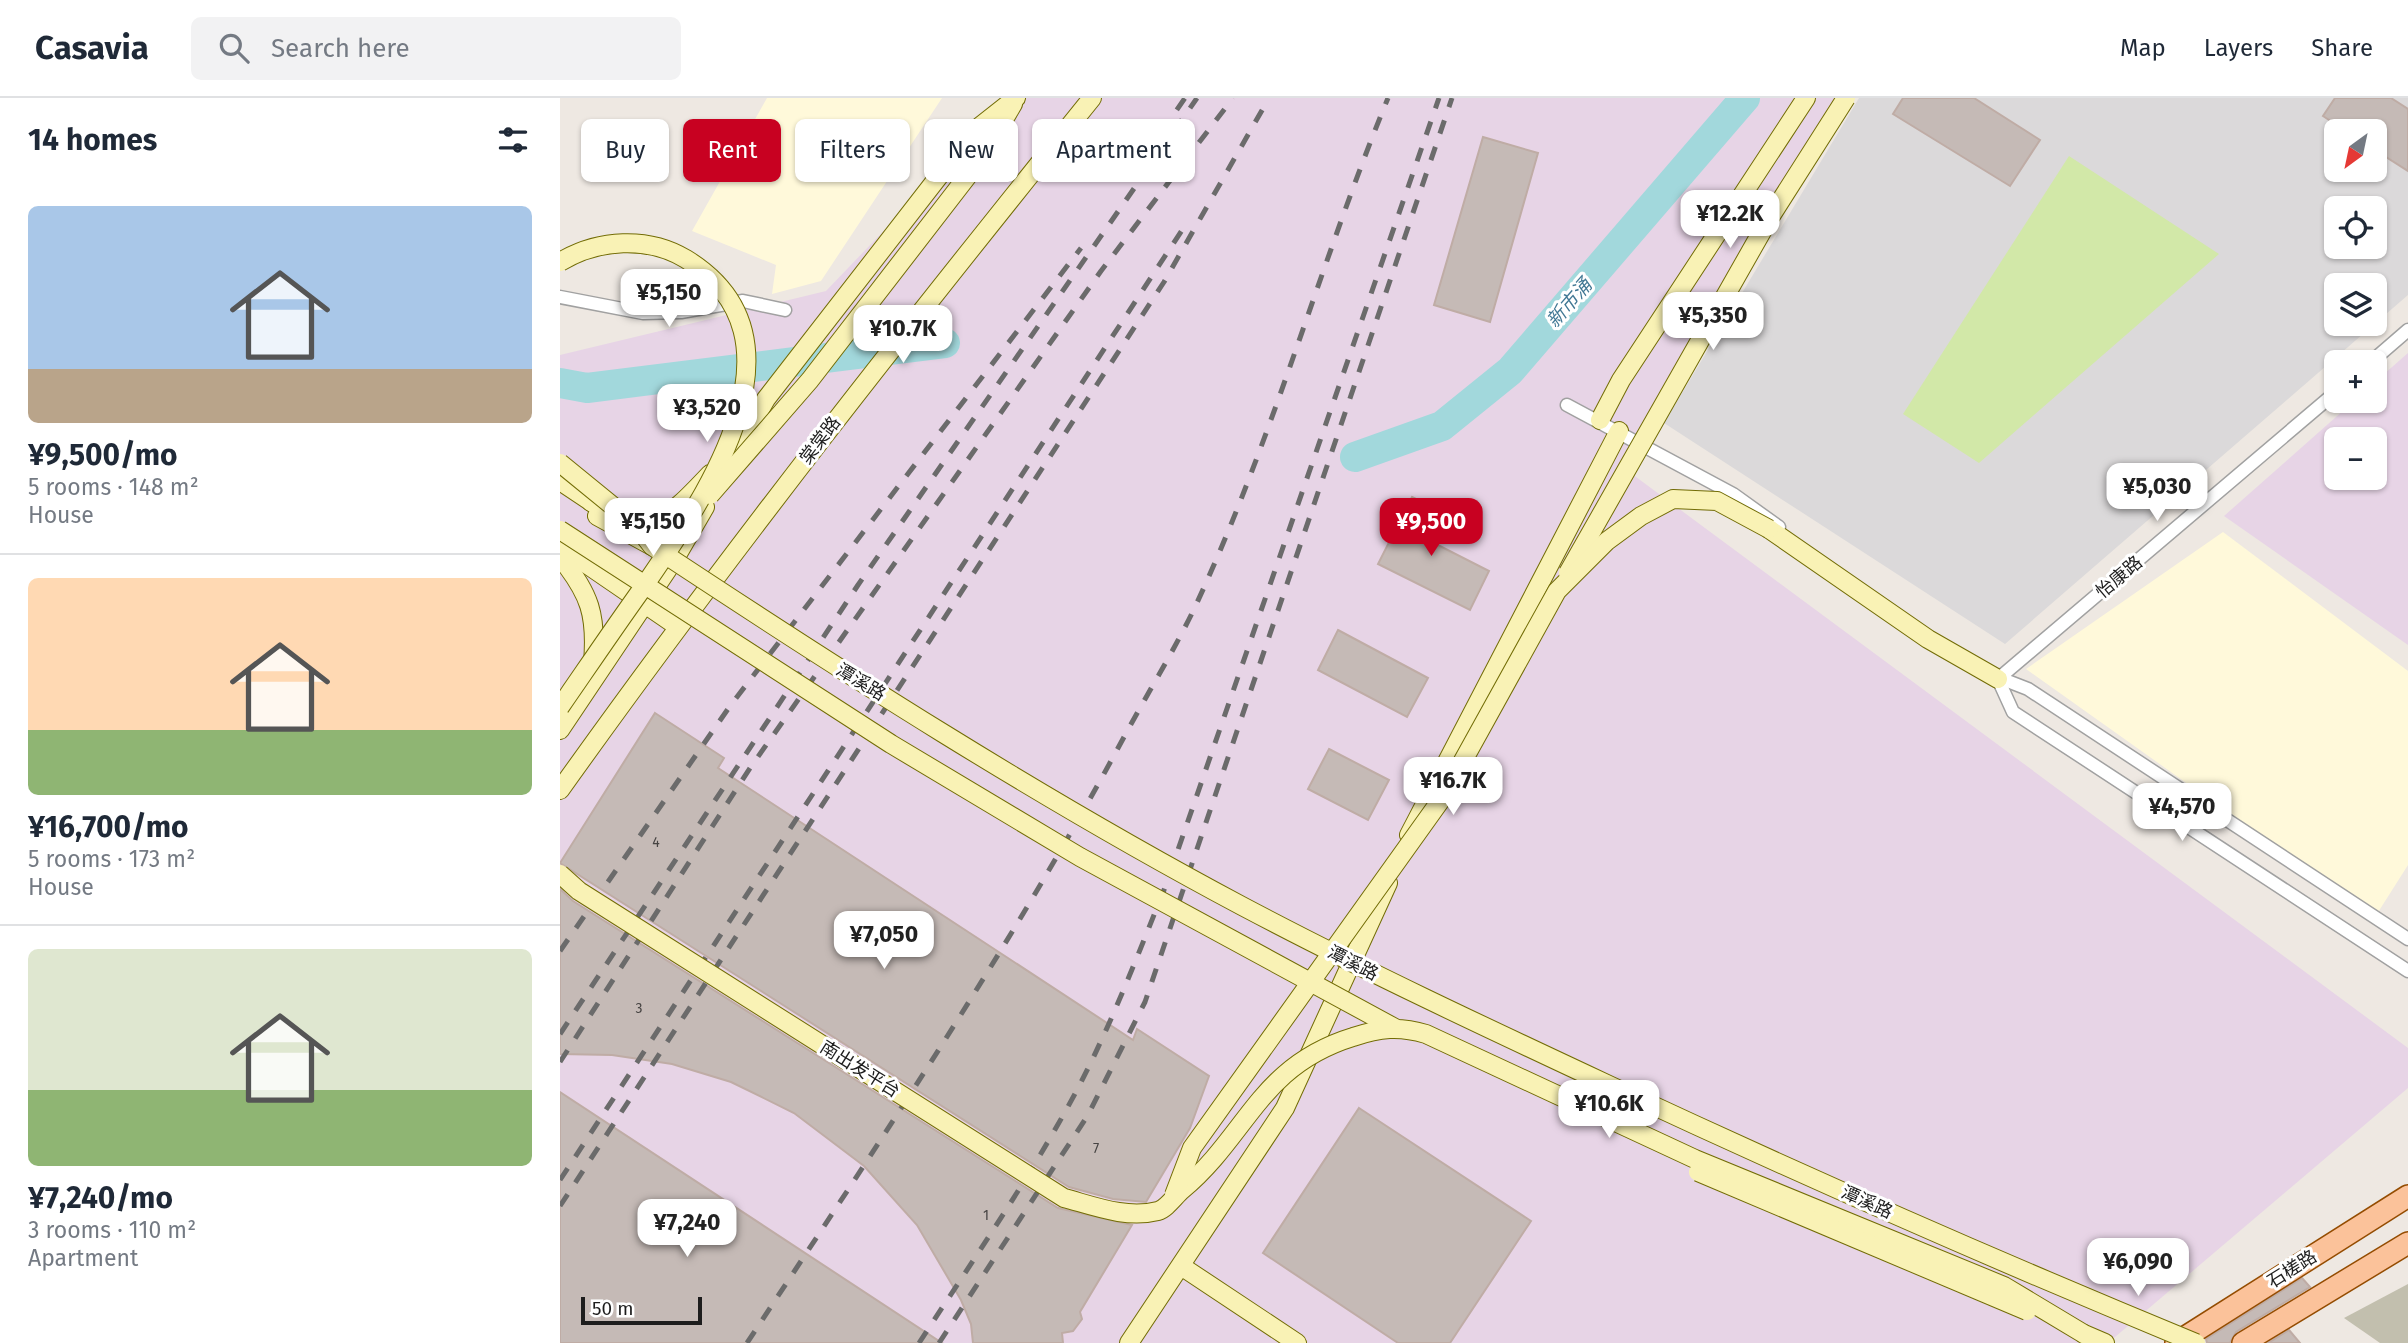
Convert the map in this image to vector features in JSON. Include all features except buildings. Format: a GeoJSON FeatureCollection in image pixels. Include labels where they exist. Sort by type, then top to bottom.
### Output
{"type":"FeatureCollection","features":[{"type":"Feature","properties":{"kind":"main road","name":"石槎路"},"geometry":{"type":"LineString","coordinates":[[2176,1343],[2408,1196]]}},
{"type":"Feature","properties":{"kind":"main road"},"geometry":{"type":"LineString","coordinates":[[2244,1343],[2408,1243]]}},
{"type":"Feature","properties":{"kind":"street"},"geometry":{"type":"LineString","coordinates":[[560,707],[691,517],[810,380],[980,160],[1016,98]]}},
{"type":"Feature","properties":{"kind":"street"},"geometry":{"type":"LineString","coordinates":[[560,730],[676,557],[766,399],[974,131],[1016,98]]}},
{"type":"Feature","properties":{"kind":"street","name":"棠棠路"},"geometry":{"type":"LineString","coordinates":[[560,790],[677,626],[833,422],[1092,98]]}},
{"type":"Feature","properties":{"kind":"street"},"geometry":{"type":"LineString","coordinates":[[1600,420],[1621,380],[1806,98]]}},
{"type":"Feature","properties":{"kind":"street"},"geometry":{"type":"LineString","coordinates":[[1172,1198],[1192,1148],[1443,797],[1769,219],[1846,98]]}},
{"type":"Feature","properties":{"kind":"street"},"geometry":{"type":"LineString","coordinates":[[560,262],[598,246],[619,242],[647,244],[680,256],[697,266],[711,279],[732,309],[743,335],[747,378],[738,422],[691,517]]}},
{"type":"Feature","properties":{"kind":"street"},"geometry":{"type":"LineString","coordinates":[[560,297],[643,313],[681,312],[743,301],[785,310]]}},
{"type":"Feature","properties":{"kind":"street"},"geometry":{"type":"LineString","coordinates":[[2385,350],[2408,330]]}},
{"type":"Feature","properties":{"kind":"street","name":"怡康路"},"geometry":{"type":"LineString","coordinates":[[1998,679],[2324,402]]}},
{"type":"Feature","properties":{"kind":"street"},"geometry":{"type":"LineString","coordinates":[[1567,405],[1600,420],[1733,494],[1998,679],[2013,712],[2408,971]]}},
{"type":"Feature","properties":{"kind":"street"},"geometry":{"type":"LineString","coordinates":[[1129,1343],[1285,1108],[1411,832],[1619,431]]}},
{"type":"Feature","properties":{"kind":"street"},"geometry":{"type":"LineString","coordinates":[[591,502],[630,519],[648,521],[665,515],[681,505],[743,438]]}},
{"type":"Feature","properties":{"kind":"street"},"geometry":{"type":"LineString","coordinates":[[560,463],[636,525],[652,546]]}},
{"type":"Feature","properties":{"kind":"street"},"geometry":{"type":"LineString","coordinates":[[560,481],[714,580]]}},
{"type":"Feature","properties":{"kind":"street","name":"潭溪路"},"geometry":{"type":"LineString","coordinates":[[560,490],[598,517],[652,546],[797,642],[1097,825],[1357,966],[1729,1141],[2196,1343]]}},
{"type":"Feature","properties":{"kind":"street"},"geometry":{"type":"LineString","coordinates":[[1557,591],[1608,541],[1641,516],[1673,499],[1717,502],[1769,529],[1928,639],[1998,679],[2028,689],[2408,939]]}},
{"type":"Feature","properties":{"kind":"street","name":"潭溪路"},"geometry":{"type":"LineString","coordinates":[[560,530],[891,744],[1080,857],[1348,1004],[1587,1121],[1737,1190],[2105,1343]]}},
{"type":"Feature","properties":{"kind":"street"},"geometry":{"type":"LineString","coordinates":[[560,546],[677,626]]}},
{"type":"Feature","properties":{"kind":"street"},"geometry":{"type":"LineString","coordinates":[[560,557],[583,584],[593,611],[595,639],[591,683]]}},
{"type":"Feature","properties":{"kind":"street","name":"南出发平台"},"geometry":{"type":"LineString","coordinates":[[560,874],[579,891],[1064,1199],[1128,1214],[1161,1211],[1200,1175],[1283,1073],[1311,1053],[1341,1040],[1382,1028],[1405,1028],[1426,1034],[1695,1159],[2004,1286],[2084,1334]]}},
{"type":"Feature","properties":{"kind":"street"},"geometry":{"type":"LineString","coordinates":[[1181,1266],[1297,1343]]}},
{"type":"Feature","properties":{"kind":"shaded area"},"geometry":{"type":"Polygon","coordinates":[[[767,98],[942,98],[928,119],[924,119],[924,125],[910,146],[910,119],[795,119],[795,182],[886,182],[821,281],[772,294],[776,265],[692,231],[720,182],[781,182],[781,119],[755,119],[767,98]]]}},
{"type":"Feature","properties":{"kind":"shaded area"},"geometry":{"type":"Polygon","coordinates":[[[1011,98],[1842,98],[1632,474],[2408,1048],[2408,1088],[2108,1343],[560,1343],[560,355],[826,291],[930,182],[1018,182],[1018,119],[991,119],[1011,98]]]}},
{"type":"Feature","properties":{"kind":"shaded area"},"geometry":{"type":"Polygon","coordinates":[[[1859,98],[2408,98],[2408,295],[2387,313],[2387,273],[2324,273],[2324,336],[2361,336],[2345,350],[2324,350],[2324,368],[2005,644],[1664,423],[1859,98]]]}},
{"type":"Feature","properties":{"kind":"shaded area"},"geometry":{"type":"Polygon","coordinates":[[[2408,353],[2408,645],[2224,516],[2324,428],[2324,490],[2387,490],[2387,427],[2325,427],[2340,413],[2387,413],[2387,371],[2408,353]]]}},
{"type":"Feature","properties":{"kind":"shaded area"},"geometry":{"type":"Polygon","coordinates":[[[2223,532],[2408,671],[2408,865],[2375,917],[2026,669],[2223,532]]]}},
{"type":"Feature","properties":{"kind":"shaded area"},"geometry":{"type":"Polygon","coordinates":[[[2408,1284],[2408,1343],[2380,1343],[2344,1318],[2408,1284]]]}},
{"type":"Feature","properties":{"kind":"green space"},"geometry":{"type":"Polygon","coordinates":[[[2069,156],[2219,254],[1979,463],[1903,414],[2069,156]]]}},
{"type":"Feature","properties":{"kind":"waterway","name":"新市涌"},"geometry":{"type":"LineString","coordinates":[[1355,457],[1442,426],[1510,371],[1745,98]]}},
{"type":"Feature","properties":{"kind":"waterway","name":"新市涌"},"geometry":{"type":"LineString","coordinates":[[560,383],[587,388],[945,343]]}},
{"type":"Feature","properties":{"kind":"railway"},"geometry":{"type":"LineString","coordinates":[[1171,119],[1185,98]]}},
{"type":"Feature","properties":{"kind":"railway"},"geometry":{"type":"LineString","coordinates":[[560,1034],[858,585],[1197,98]]}},
{"type":"Feature","properties":{"kind":"railway"},"geometry":{"type":"LineString","coordinates":[[560,1062],[750,768],[1101,271],[1233,98]]}},
{"type":"Feature","properties":{"kind":"railway"},"geometry":{"type":"LineString","coordinates":[[560,1206],[1164,282],[1269,98]]}},
{"type":"Feature","properties":{"kind":"railway"},"geometry":{"type":"LineString","coordinates":[[747,1343],[990,969],[1081,815],[1187,623],[1223,545],[1248,481],[1388,98]]}},
{"type":"Feature","properties":{"kind":"railway"},"geometry":{"type":"LineString","coordinates":[[919,1343],[1059,1123],[1123,991],[1164,890],[1439,98]]}},
{"type":"Feature","properties":{"kind":"railway"},"geometry":{"type":"LineString","coordinates":[[939,1343],[1088,1115],[1145,1002],[1452,98]]}},
{"type":"Feature","properties":{"kind":"railway"},"geometry":{"type":"LineString","coordinates":[[560,1180],[1188,221]]}},
{"type":"Feature","properties":{"kind":"railway"},"geometry":{"type":"LineString","coordinates":[[560,951],[730,706],[1081,248]]}}]}
